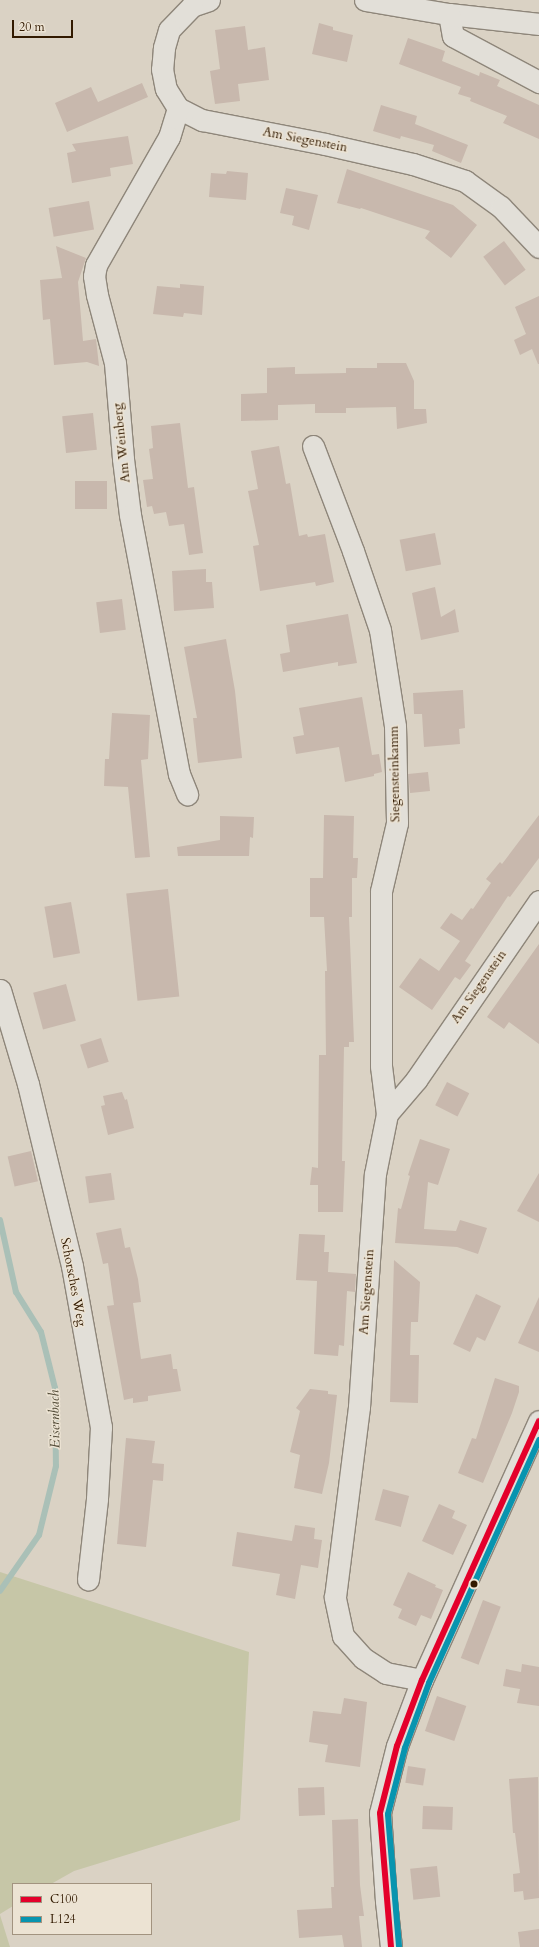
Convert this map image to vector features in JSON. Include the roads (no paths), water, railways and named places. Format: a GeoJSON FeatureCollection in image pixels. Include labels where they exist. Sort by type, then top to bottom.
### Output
{"type":"FeatureCollection","features":[{"type":"Feature","properties":{"kind":"street"},"geometry":{"type":"LineString","coordinates":[[178,108],[166,89],[162,69],[164,48],[169,30],[192,6],[209,0]]}},
{"type":"Feature","properties":{"kind":"street"},"geometry":{"type":"LineString","coordinates":[[365,0],[449,14],[539,24]]}},
{"type":"Feature","properties":{"kind":"street"},"geometry":{"type":"LineString","coordinates":[[449,14],[453,36],[539,82]]}},
{"type":"Feature","properties":{"kind":"street","name":"Am Siegenstein"},"geometry":{"type":"LineString","coordinates":[[178,108],[202,120],[325,144],[413,164],[465,181],[501,207],[539,247]]}},
{"type":"Feature","properties":{"kind":"street","name":"Am Weinberg"},"geometry":{"type":"LineString","coordinates":[[178,108],[169,137],[96,265],[94,276],[97,295],[115,362],[123,459],[130,515],[179,774],[187,794]]}},
{"type":"Feature","properties":{"kind":"street","name":"Siegensteinkamm"},"geometry":{"type":"LineString","coordinates":[[313,446],[353,551],[380,630],[395,726],[397,823],[381,891],[381,1066],[387,1114]]}},
{"type":"Feature","properties":{"kind":"street","name":"Am Siegenstein"},"geometry":{"type":"LineString","coordinates":[[422,1680],[386,1673],[363,1658],[343,1636],[335,1598],[359,1407],[375,1174],[387,1114],[416,1080],[539,901]]}},
{"type":"Feature","properties":{"kind":"street","name":"Schorsches Weg"},"geometry":{"type":"LineString","coordinates":[[0,990],[28,1084],[72,1266],[101,1427],[97,1500],[88,1579]]}},
{"type":"Feature","properties":{"kind":"street"},"geometry":{"type":"LineString","coordinates":[[391,1947],[386,1901],[380,1813],[397,1746],[422,1680],[539,1421]]}},
{"type":"Feature","properties":{"kind":"waterway","name":"Eisernbach"},"geometry":{"type":"LineString","coordinates":[[0,1220],[16,1292],[41,1332],[55,1388],[56,1466],[39,1535],[0,1591]]}}]}
